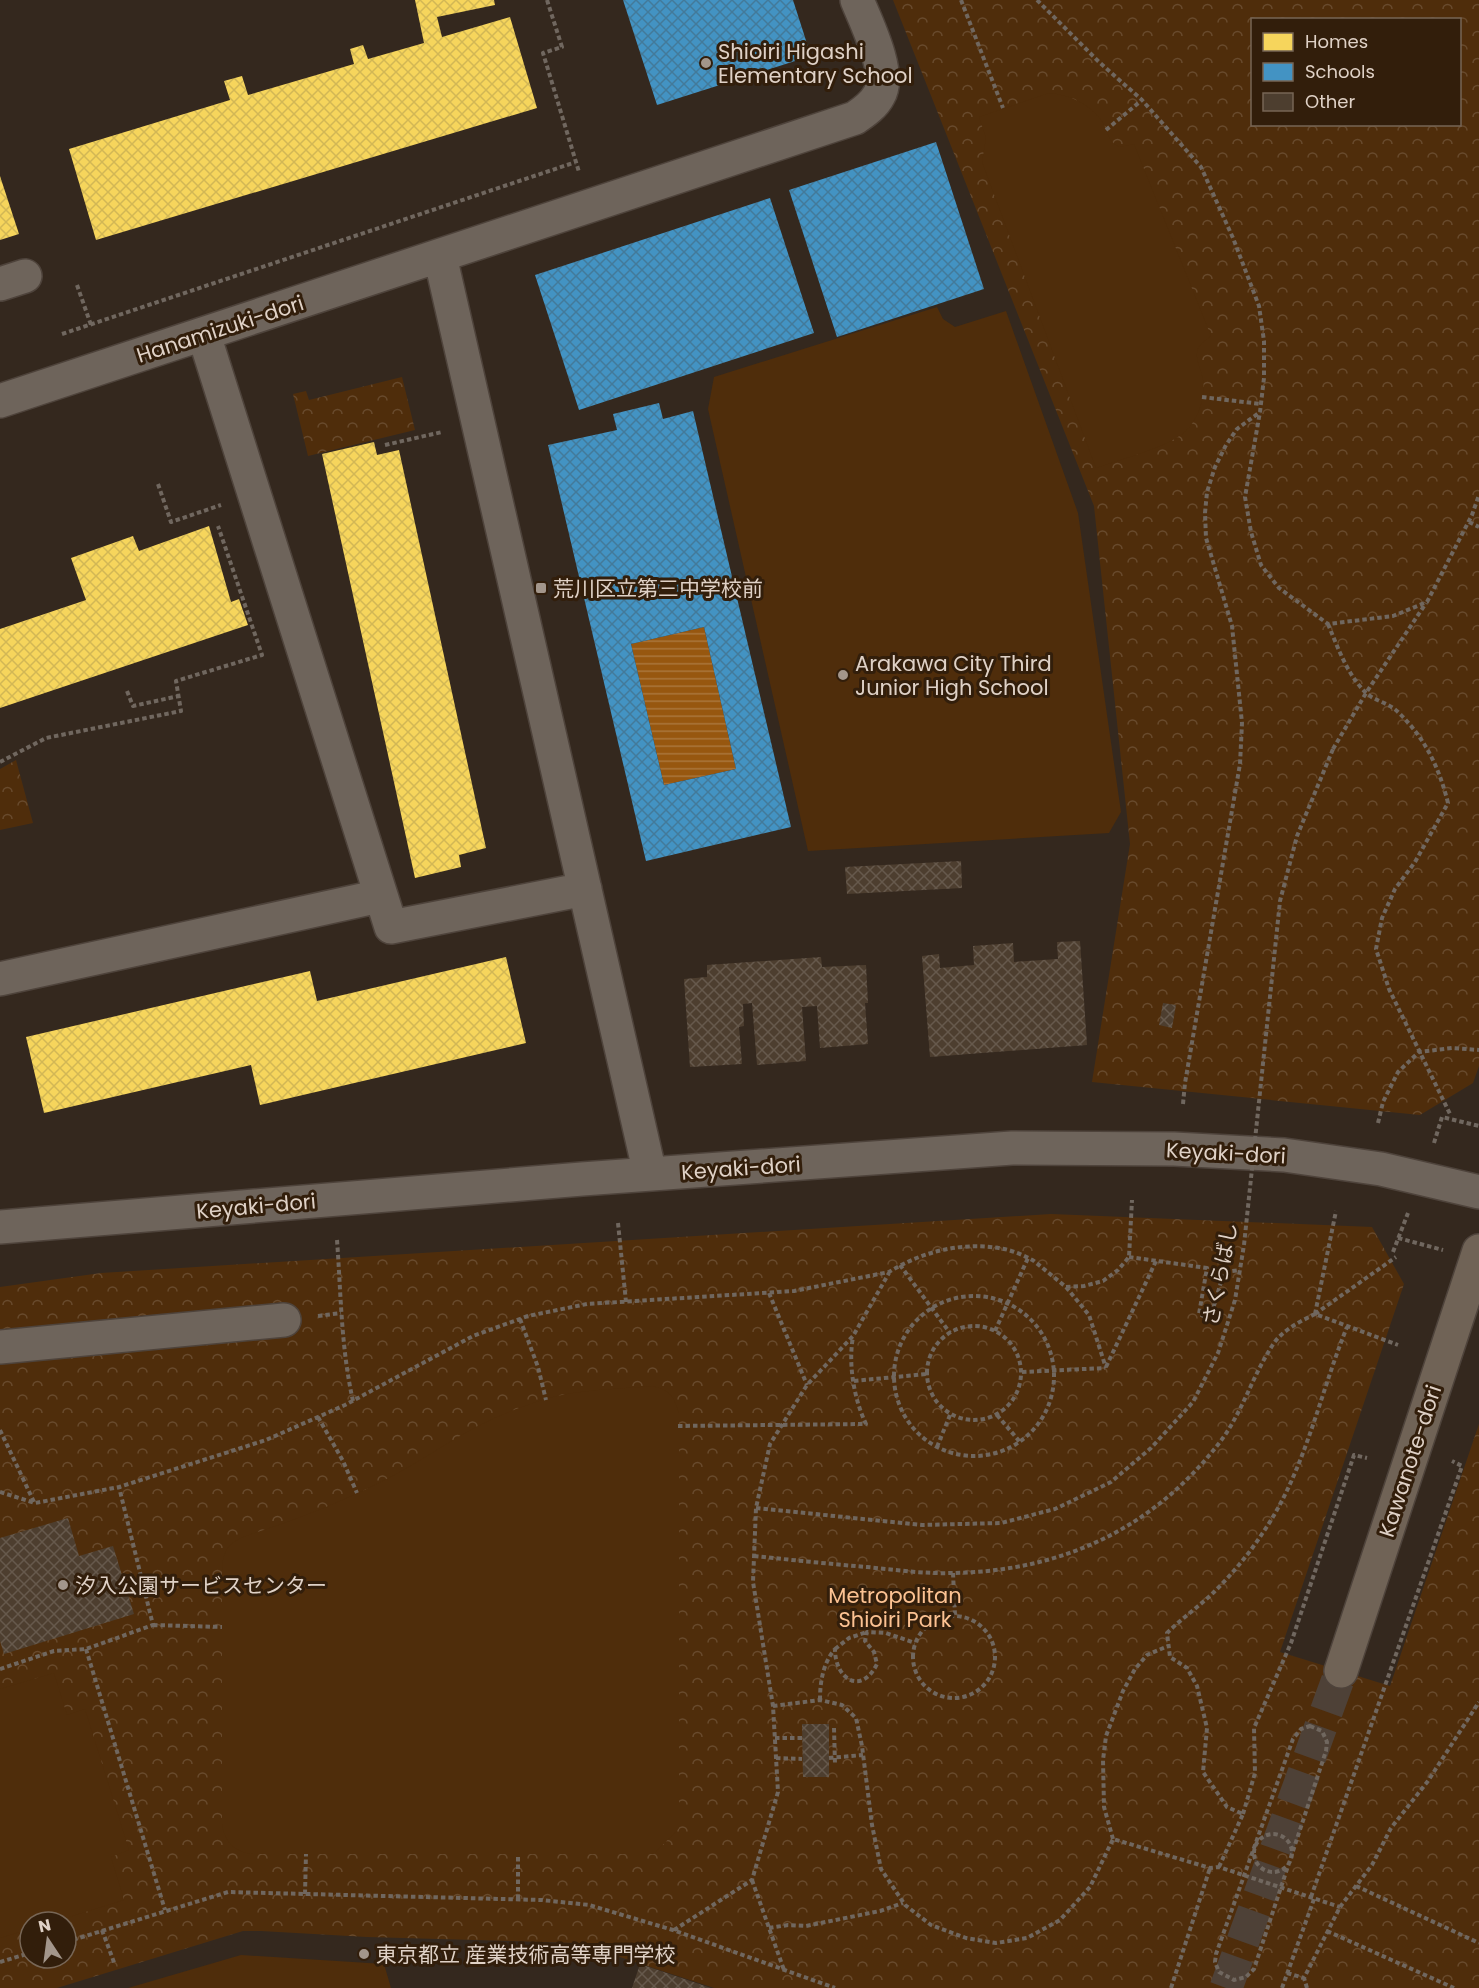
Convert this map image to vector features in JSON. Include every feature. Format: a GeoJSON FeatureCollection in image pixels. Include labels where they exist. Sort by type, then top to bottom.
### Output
{"type":"FeatureCollection","features":[{"type":"Feature","properties":{"kind":"main road","name":"Kawanote-dori"},"geometry":{"type":"LineString","coordinates":[[1341,1671],[1479,1251]]}},
{"type":"Feature","properties":{"kind":"street","name":"Hanamizuki-dori"},"geometry":{"type":"LineString","coordinates":[[0,401],[855,118],[870,108],[880,95],[883,85],[879,58],[857,0]]}},
{"type":"Feature","properties":{"kind":"street"},"geometry":{"type":"LineString","coordinates":[[440,256],[651,1174]]}},
{"type":"Feature","properties":{"kind":"street"},"geometry":{"type":"LineString","coordinates":[[204,334],[391,927],[585,889]]}},
{"type":"Feature","properties":{"kind":"street"},"geometry":{"type":"LineString","coordinates":[[0,979],[380,896]]}},
{"type":"Feature","properties":{"kind":"street","name":"Keyaki-dori"},"geometry":{"type":"LineString","coordinates":[[0,1227],[651,1174],[1012,1148],[1174,1149],[1295,1157],[1381,1169],[1479,1191]]}},
{"type":"Feature","properties":{"kind":"street"},"geometry":{"type":"LineString","coordinates":[[0,1347],[284,1320]]}},
{"type":"Feature","properties":{"kind":"path"},"geometry":{"type":"LineString","coordinates":[[547,0],[562,47],[543,52],[580,175]]}},
{"type":"Feature","properties":{"kind":"path"},"geometry":{"type":"LineString","coordinates":[[961,0],[1003,108]]}},
{"type":"Feature","properties":{"kind":"path"},"geometry":{"type":"LineString","coordinates":[[1037,0],[1099,62],[1142,100],[1201,167],[1233,238],[1259,306],[1264,341],[1264,378],[1245,497],[1251,532],[1261,565],[1279,588],[1328,624],[1342,660],[1366,693],[1396,710],[1421,738],[1440,773],[1448,804],[1415,862],[1395,889],[1382,918],[1376,950],[1389,989],[1450,1114]]}},
{"type":"Feature","properties":{"kind":"path"},"geometry":{"type":"LineString","coordinates":[[1106,130],[1142,100]]}},
{"type":"Feature","properties":{"kind":"path"},"geometry":{"type":"LineString","coordinates":[[62,334],[576,162]]}},
{"type":"Feature","properties":{"kind":"path"},"geometry":{"type":"LineString","coordinates":[[77,285],[91,325]]}},
{"type":"Feature","properties":{"kind":"path"},"geometry":{"type":"LineString","coordinates":[[1202,397],[1261,404]]}},
{"type":"Feature","properties":{"kind":"path"},"geometry":{"type":"LineString","coordinates":[[1183,1104],[1240,764],[1242,723],[1232,626],[1206,538],[1207,492],[1215,466],[1226,445],[1237,429],[1260,412]]}},
{"type":"Feature","properties":{"kind":"path"},"geometry":{"type":"LineString","coordinates":[[385,445],[443,432]]}},
{"type":"Feature","properties":{"kind":"path"},"geometry":{"type":"LineString","coordinates":[[158,484],[171,522],[253,495]]}},
{"type":"Feature","properties":{"kind":"path","name":"さくらばし"},"geometry":{"type":"LineString","coordinates":[[756,1508],[922,1525],[1001,1523],[1055,1509],[1111,1482],[1151,1448],[1193,1402],[1218,1353],[1235,1300],[1280,901],[1297,836],[1333,749],[1366,693],[1427,602],[1469,522],[1479,495]]}},
{"type":"Feature","properties":{"kind":"path"},"geometry":{"type":"LineString","coordinates":[[1469,522],[1479,527]]}},
{"type":"Feature","properties":{"kind":"path"},"geometry":{"type":"LineString","coordinates":[[0,762],[46,738],[181,711],[176,681],[262,656],[218,526]]}},
{"type":"Feature","properties":{"kind":"path"},"geometry":{"type":"LineString","coordinates":[[1328,624],[1394,616],[1427,602]]}},
{"type":"Feature","properties":{"kind":"path"},"geometry":{"type":"LineString","coordinates":[[127,691],[133,706],[179,696]]}},
{"type":"Feature","properties":{"kind":"path"},"geometry":{"type":"LineString","coordinates":[[1378,1123],[1383,1102],[1398,1072],[1419,1052],[1452,1048],[1479,1050]]}},
{"type":"Feature","properties":{"kind":"path"},"geometry":{"type":"LineString","coordinates":[[1432,1150],[1442,1118],[1479,1126]]}},
{"type":"Feature","properties":{"kind":"path"},"geometry":{"type":"LineString","coordinates":[[1066,1287],[1084,1286],[1103,1281],[1118,1270],[1129,1257],[1132,1200]]}},
{"type":"Feature","properties":{"kind":"path"},"geometry":{"type":"LineString","coordinates":[[1393,1252],[1409,1209]]}},
{"type":"Feature","properties":{"kind":"path"},"geometry":{"type":"LineString","coordinates":[[1315,1314],[1336,1211]]}},
{"type":"Feature","properties":{"kind":"path"},"geometry":{"type":"LineString","coordinates":[[618,1223],[626,1302]]}},
{"type":"Feature","properties":{"kind":"path"},"geometry":{"type":"LineString","coordinates":[[1398,1238],[1444,1250]]}},
{"type":"Feature","properties":{"kind":"path"},"geometry":{"type":"LineString","coordinates":[[337,1240],[342,1341],[353,1401]]}},
{"type":"Feature","properties":{"kind":"path"},"geometry":{"type":"LineString","coordinates":[[0,1491],[35,1503],[119,1486],[266,1440],[353,1401],[473,1336],[520,1319],[587,1304],[794,1292],[889,1272],[936,1250],[965,1246],[1005,1249],[1028,1258],[1066,1287],[1089,1315],[1106,1368]]}},
{"type":"Feature","properties":{"kind":"path"},"geometry":{"type":"LineString","coordinates":[[1129,1257],[1207,1268],[1199,1314],[1210,1319],[1224,1272],[1240,1270]]}},
{"type":"Feature","properties":{"kind":"path"},"geometry":{"type":"LineString","coordinates":[[754,1556],[915,1572],[953,1573],[1012,1569],[1070,1554],[1098,1542],[1149,1512],[1194,1474],[1225,1436],[1272,1345],[1293,1325],[1315,1314],[1396,1257]]}},
{"type":"Feature","properties":{"kind":"path"},"geometry":{"type":"LineString","coordinates":[[995,1331],[1028,1258]]}},
{"type":"Feature","properties":{"kind":"path"},"geometry":{"type":"LineString","coordinates":[[1106,1368],[1156,1261]]}},
{"type":"Feature","properties":{"kind":"path"},"geometry":{"type":"LineString","coordinates":[[900,1265],[950,1333]]}},
{"type":"Feature","properties":{"kind":"path"},"geometry":{"type":"LineString","coordinates":[[784,1971],[752,1880],[777,1792],[773,1706],[753,1582],[756,1508],[770,1444],[807,1385],[853,1336],[889,1272]]}},
{"type":"Feature","properties":{"kind":"path"},"geometry":{"type":"LineString","coordinates":[[769,1293],[807,1385]]}},
{"type":"Feature","properties":{"kind":"path"},"geometry":{"type":"LineString","coordinates":[[965,1296],[982,1296],[1008,1303],[1030,1317],[1049,1346],[1055,1370],[1052,1398],[1045,1414],[1035,1428],[1020,1442],[1003,1451],[983,1455],[963,1455],[937,1447],[926,1441],[912,1427],[901,1410],[895,1391],[897,1351],[905,1334],[918,1318],[931,1308],[948,1300],[965,1296]]}},
{"type":"Feature","properties":{"kind":"path"},"geometry":{"type":"LineString","coordinates":[[1315,1314],[1398,1344]]}},
{"type":"Feature","properties":{"kind":"path"},"geometry":{"type":"LineString","coordinates":[[520,1319],[538,1366],[546,1400]]}},
{"type":"Feature","properties":{"kind":"path"},"geometry":{"type":"LineString","coordinates":[[970,1326],[995,1331],[1009,1341],[1015,1349],[1022,1371],[1018,1390],[1010,1405],[997,1415],[981,1420],[965,1420],[950,1415],[938,1404],[930,1390],[926,1374],[929,1358],[937,1343],[959,1328],[970,1326]]}},
{"type":"Feature","properties":{"kind":"path"},"geometry":{"type":"LineString","coordinates":[[1243,1814],[1227,1807],[1203,1772],[1207,1728],[1197,1686],[1187,1668],[1170,1657],[1167,1633],[1214,1592],[1262,1535],[1277,1510],[1311,1433],[1347,1327]]}},
{"type":"Feature","properties":{"kind":"path"},"geometry":{"type":"LineString","coordinates":[[678,1426],[866,1424],[858,1404],[854,1381],[851,1347],[853,1336]]}},
{"type":"Feature","properties":{"kind":"path"},"geometry":{"type":"LineString","coordinates":[[1022,1371],[1106,1368]]}},
{"type":"Feature","properties":{"kind":"path"},"geometry":{"type":"LineString","coordinates":[[854,1381],[926,1374]]}},
{"type":"Feature","properties":{"kind":"path"},"geometry":{"type":"LineString","coordinates":[[937,1447],[950,1415]]}},
{"type":"Feature","properties":{"kind":"path"},"geometry":{"type":"LineString","coordinates":[[997,1415],[1020,1442]]}},
{"type":"Feature","properties":{"kind":"path"},"geometry":{"type":"LineString","coordinates":[[318,1417],[343,1461],[357,1493]]}},
{"type":"Feature","properties":{"kind":"path"},"geometry":{"type":"LineString","coordinates":[[0,1430],[35,1503]]}},
{"type":"Feature","properties":{"kind":"path"},"geometry":{"type":"LineString","coordinates":[[1219,1867],[1243,1814],[1255,1773],[1254,1728],[1290,1643],[1354,1455],[1367,1458]]}},
{"type":"Feature","properties":{"kind":"path"},"geometry":{"type":"LineString","coordinates":[[1282,1988],[1462,1466],[1452,1461]]}},
{"type":"Feature","properties":{"kind":"path"},"geometry":{"type":"LineString","coordinates":[[119,1486],[153,1625]]}},
{"type":"Feature","properties":{"kind":"path"},"geometry":{"type":"LineString","coordinates":[[953,1573],[955,1615]]}},
{"type":"Feature","properties":{"kind":"path"},"geometry":{"type":"LineString","coordinates":[[955,1615],[964,1616],[981,1624],[988,1632],[996,1658],[991,1677],[978,1691],[961,1698],[933,1693],[925,1687],[915,1671],[913,1652],[915,1643],[926,1626],[935,1620],[955,1615]]}},
{"type":"Feature","properties":{"kind":"path"},"geometry":{"type":"LineString","coordinates":[[0,1668],[54,1651],[86,1649],[153,1625],[222,1627]]}},
{"type":"Feature","properties":{"kind":"path"},"geometry":{"type":"LineString","coordinates":[[820,1700],[822,1674],[830,1655],[849,1638],[867,1632],[886,1633],[915,1643]]}},
{"type":"Feature","properties":{"kind":"path"},"geometry":{"type":"LineString","coordinates":[[836,1650],[835,1660],[841,1674],[846,1679],[858,1681],[869,1677],[877,1665],[874,1652],[865,1641],[867,1632]]}},
{"type":"Feature","properties":{"kind":"path"},"geometry":{"type":"LineString","coordinates":[[773,1706],[820,1700],[842,1705],[856,1718],[881,1869],[903,1903],[931,1924],[966,1938],[996,1943],[1027,1938],[1060,1920],[1090,1887],[1113,1839],[1104,1807],[1103,1760],[1106,1736],[1123,1691],[1135,1669],[1147,1655],[1168,1646]]}},
{"type":"Feature","properties":{"kind":"path"},"geometry":{"type":"LineString","coordinates":[[86,1649],[165,1910]]}},
{"type":"Feature","properties":{"kind":"path"},"geometry":{"type":"LineString","coordinates":[[1307,1988],[1304,1978],[1340,1907],[1372,1865],[1391,1828],[1428,1781],[1479,1702]]}},
{"type":"Feature","properties":{"kind":"path"},"geometry":{"type":"LineString","coordinates":[[1254,1845],[1266,1835],[1276,1834],[1286,1839],[1292,1849],[1291,1855],[1290,1861],[1254,1969],[1242,1979],[1229,1979],[1219,1972],[1215,1962],[1216,1954],[1254,1845],[1295,1734],[1305,1727],[1315,1727],[1327,1738],[1327,1746],[1291,1855]]}},
{"type":"Feature","properties":{"kind":"path"},"geometry":{"type":"LineString","coordinates":[[834,1728],[836,1764]]}},
{"type":"Feature","properties":{"kind":"path"},"geometry":{"type":"LineString","coordinates":[[828,1737],[835,1737]]}},
{"type":"Feature","properties":{"kind":"path"},"geometry":{"type":"LineString","coordinates":[[775,1738],[802,1738]]}},
{"type":"Feature","properties":{"kind":"path"},"geometry":{"type":"LineString","coordinates":[[829,1758],[863,1755]]}},
{"type":"Feature","properties":{"kind":"path"},"geometry":{"type":"LineString","coordinates":[[776,1758],[802,1759]]}},
{"type":"Feature","properties":{"kind":"path"},"geometry":{"type":"LineString","coordinates":[[1113,1839],[1210,1868],[1219,1867],[1340,1907]]}},
{"type":"Feature","properties":{"kind":"path"},"geometry":{"type":"LineString","coordinates":[[1254,1845],[1256,1862],[1269,1871],[1283,1869],[1290,1861]]}},
{"type":"Feature","properties":{"kind":"path"},"geometry":{"type":"LineString","coordinates":[[304,1894],[306,1854]]}},
{"type":"Feature","properties":{"kind":"path"},"geometry":{"type":"LineString","coordinates":[[518,1854],[518,1899]]}},
{"type":"Feature","properties":{"kind":"path"},"geometry":{"type":"LineString","coordinates":[[1171,1988],[1210,1868]]}},
{"type":"Feature","properties":{"kind":"path"},"geometry":{"type":"LineString","coordinates":[[673,1930],[752,1880]]}},
{"type":"Feature","properties":{"kind":"path"},"geometry":{"type":"LineString","coordinates":[[1356,1886],[1479,1943]]}},
{"type":"Feature","properties":{"kind":"path"},"geometry":{"type":"LineString","coordinates":[[78,1938],[228,1892],[518,1899],[589,1905],[673,1930],[835,1988]]}},
{"type":"Feature","properties":{"kind":"path"},"geometry":{"type":"LineString","coordinates":[[769,1928],[788,1925],[806,1926],[880,1911],[903,1903]]}},
{"type":"Feature","properties":{"kind":"path"},"geometry":{"type":"LineString","coordinates":[[102,1930],[115,1965]]}},
{"type":"Feature","properties":{"kind":"path"},"geometry":{"type":"LineString","coordinates":[[1327,1931],[1454,1988]]}},
{"type":"Feature","properties":{"kind":"path"},"geometry":{"type":"LineString","coordinates":[[0,1962],[18,1957]]}},
{"type":"Feature","properties":{"kind":"path"},"geometry":{"type":"LineString","coordinates":[[1287,1973],[1304,1978]]}},
{"type":"Feature","properties":{"kind":"green space"},"geometry":{"type":"Polygon","coordinates":[[[893,0],[1479,0],[1479,1066],[1473,1083],[1420,1115],[1092,1082],[1130,844],[1094,506],[893,0]]]}},
{"type":"Feature","properties":{"kind":"green space"},"geometry":{"type":"Polygon","coordinates":[[[1049,93],[1072,98],[1086,106],[1098,116],[1110,139],[1119,147],[1134,144],[1211,336],[1197,350],[1197,360],[1204,387],[1200,408],[1186,431],[1168,442],[1096,468],[982,162],[986,138],[979,117],[1049,93]]]}},
{"type":"Feature","properties":{"kind":"green space"},"geometry":{"type":"Polygon","coordinates":[[[937,307],[943,319],[955,327],[1006,311],[1078,513],[1121,812],[1109,833],[808,851],[708,409],[714,377],[937,307]]]}},
{"type":"Feature","properties":{"kind":"green space"},"geometry":{"type":"Polygon","coordinates":[[[402,377],[415,430],[308,456],[293,394],[306,391],[309,400],[402,377]]]}},
{"type":"Feature","properties":{"kind":"green space"},"geometry":{"type":"Polygon","coordinates":[[[16,760],[33,823],[0,830],[0,769],[16,760]]]}},
{"type":"Feature","properties":{"kind":"green space","name":"Metropolitan Shioiri Park"},"geometry":{"type":"Polygon","coordinates":[[[1051,1214],[1372,1227],[1404,1284],[1280,1652],[1390,1686],[1479,1424],[1479,1988],[714,1988],[577,1943],[243,1931],[57,1988],[0,1988],[0,1287],[101,1273],[1051,1214]]]}},
{"type":"Feature","properties":{"kind":"green space"},"geometry":{"type":"Polygon","coordinates":[[[652,1386],[670,1395],[679,1413],[679,1828],[654,1854],[253,1854],[236,1849],[231,1845],[225,1836],[222,1824],[222,1570],[227,1549],[241,1538],[310,1514],[363,1491],[484,1423],[519,1408],[568,1394],[652,1386]]]}},
{"type":"Feature","properties":{"kind":"green space"},"geometry":{"type":"Polygon","coordinates":[[[54,1673],[67,1715],[85,1709],[129,1850],[111,1857],[124,1900],[78,1914],[78,1910],[18,1910],[18,1933],[0,1938],[0,1689],[54,1673]]]}},
{"type":"Feature","properties":{"kind":"green space"},"geometry":{"type":"Polygon","coordinates":[[[241,1955],[384,1964],[391,1988],[128,1988],[241,1955]]]}},
{"type":"Feature","properties":{"kind":"shaded area"},"geometry":{"type":"Polygon","coordinates":[[[704,627],[736,769],[664,785],[631,644],[704,627]]]}},
{"type":"Feature","properties":{"kind":"building: Homes"},"geometry":{"type":"Polygon","coordinates":[[[415,0],[494,0],[495,5],[437,17],[442,37],[510,17],[537,108],[96,240],[69,149],[230,100],[224,81],[242,76],[248,95],[354,64],[350,49],[363,45],[368,59],[424,43],[415,0]]]}},
{"type":"Feature","properties":{"kind":"building: Homes"},"geometry":{"type":"Polygon","coordinates":[[[0,176],[19,234],[0,240],[0,176]]]}},
{"type":"Feature","properties":{"kind":"building: Homes"},"geometry":{"type":"Polygon","coordinates":[[[374,442],[377,455],[399,450],[486,848],[459,855],[461,867],[415,878],[322,454],[374,442]]]}},
{"type":"Feature","properties":{"kind":"building: Homes"},"geometry":{"type":"Polygon","coordinates":[[[209,526],[231,602],[239,599],[248,625],[0,708],[0,629],[86,600],[71,558],[133,536],[139,551],[209,526]]]}},
{"type":"Feature","properties":{"kind":"building: Homes"},"geometry":{"type":"Polygon","coordinates":[[[506,957],[526,1043],[260,1105],[251,1065],[44,1113],[26,1037],[310,971],[317,1001],[506,957]]]}},
{"type":"Feature","properties":{"kind":"building: Schools"},"geometry":{"type":"Polygon","coordinates":[[[623,0],[793,0],[811,56],[657,105],[623,0]]]}},
{"type":"Feature","properties":{"kind":"building: Schools"},"geometry":{"type":"Polygon","coordinates":[[[936,142],[984,289],[837,337],[789,190],[936,142]]]}},
{"type":"Feature","properties":{"kind":"building: Schools"},"geometry":{"type":"Polygon","coordinates":[[[770,198],[814,333],[579,410],[535,275],[770,198]]]}},
{"type":"Feature","properties":{"kind":"building: Schools"},"geometry":{"type":"Polygon","coordinates":[[[659,403],[663,419],[693,411],[791,827],[646,861],[548,445],[617,430],[613,414],[659,403]],[[704,627],[631,644],[664,785],[736,769],[704,627]]]}},
{"type":"Feature","properties":{"kind":"building: Other"},"geometry":{"type":"Polygon","coordinates":[[[961,861],[962,888],[847,894],[845,867],[961,861]]]}},
{"type":"Feature","properties":{"kind":"building: Other"},"geometry":{"type":"Polygon","coordinates":[[[1080,941],[1087,1045],[930,1057],[922,956],[939,954],[940,968],[974,965],[973,946],[1013,943],[1014,962],[1058,959],[1057,942],[1080,941]]]}},
{"type":"Feature","properties":{"kind":"building: Other"},"geometry":{"type":"Polygon","coordinates":[[[821,957],[822,967],[866,965],[868,1003],[865,1003],[868,1044],[820,1048],[817,1006],[802,1007],[806,1061],[757,1065],[752,1003],[743,1004],[744,1026],[739,1027],[742,1064],[690,1067],[684,979],[707,977],[707,965],[821,957]]]}},
{"type":"Feature","properties":{"kind":"building: Other"},"geometry":{"type":"Polygon","coordinates":[[[1163,1003],[1176,1005],[1172,1028],[1159,1025],[1163,1003]]]}},
{"type":"Feature","properties":{"kind":"building: Other","name":"汐入公園サービスセンター"},"geometry":{"type":"Polygon","coordinates":[[[68,1518],[79,1556],[113,1546],[134,1614],[4,1654],[0,1641],[0,1538],[68,1518]]]}},
{"type":"Feature","properties":{"kind":"building: Other"},"geometry":{"type":"Polygon","coordinates":[[[802,1724],[829,1724],[829,1777],[803,1777],[802,1724]]]}},
{"type":"Feature","properties":{"kind":"building: Other"},"geometry":{"type":"Polygon","coordinates":[[[640,1964],[711,1988],[632,1988],[640,1964]]]}},
{"type":"Feature","properties":{"kind":"tunnel"},"geometry":{"type":"LineString","coordinates":[[1226,1988],[1341,1671]]}},
{"type":"Feature","properties":{"kind":"place","name":"Shioiri Higashi Elementary School"},"geometry":{"type":"Point","coordinates":[706,63]}},
{"type":"Feature","properties":{"kind":"place","name":"荒川区立第三中学校前"},"geometry":{"type":"Point","coordinates":[541,588]}},
{"type":"Feature","properties":{"kind":"place","name":"Arakawa City Third Junior High School"},"geometry":{"type":"Point","coordinates":[843,675]}},
{"type":"Feature","properties":{"kind":"place","name":"汐入公園サービスセンター"},"geometry":{"type":"Point","coordinates":[63,1585]}},
{"type":"Feature","properties":{"kind":"place","name":"東京都立 産業技術高等専門学校"},"geometry":{"type":"Point","coordinates":[364,1954]}}]}
